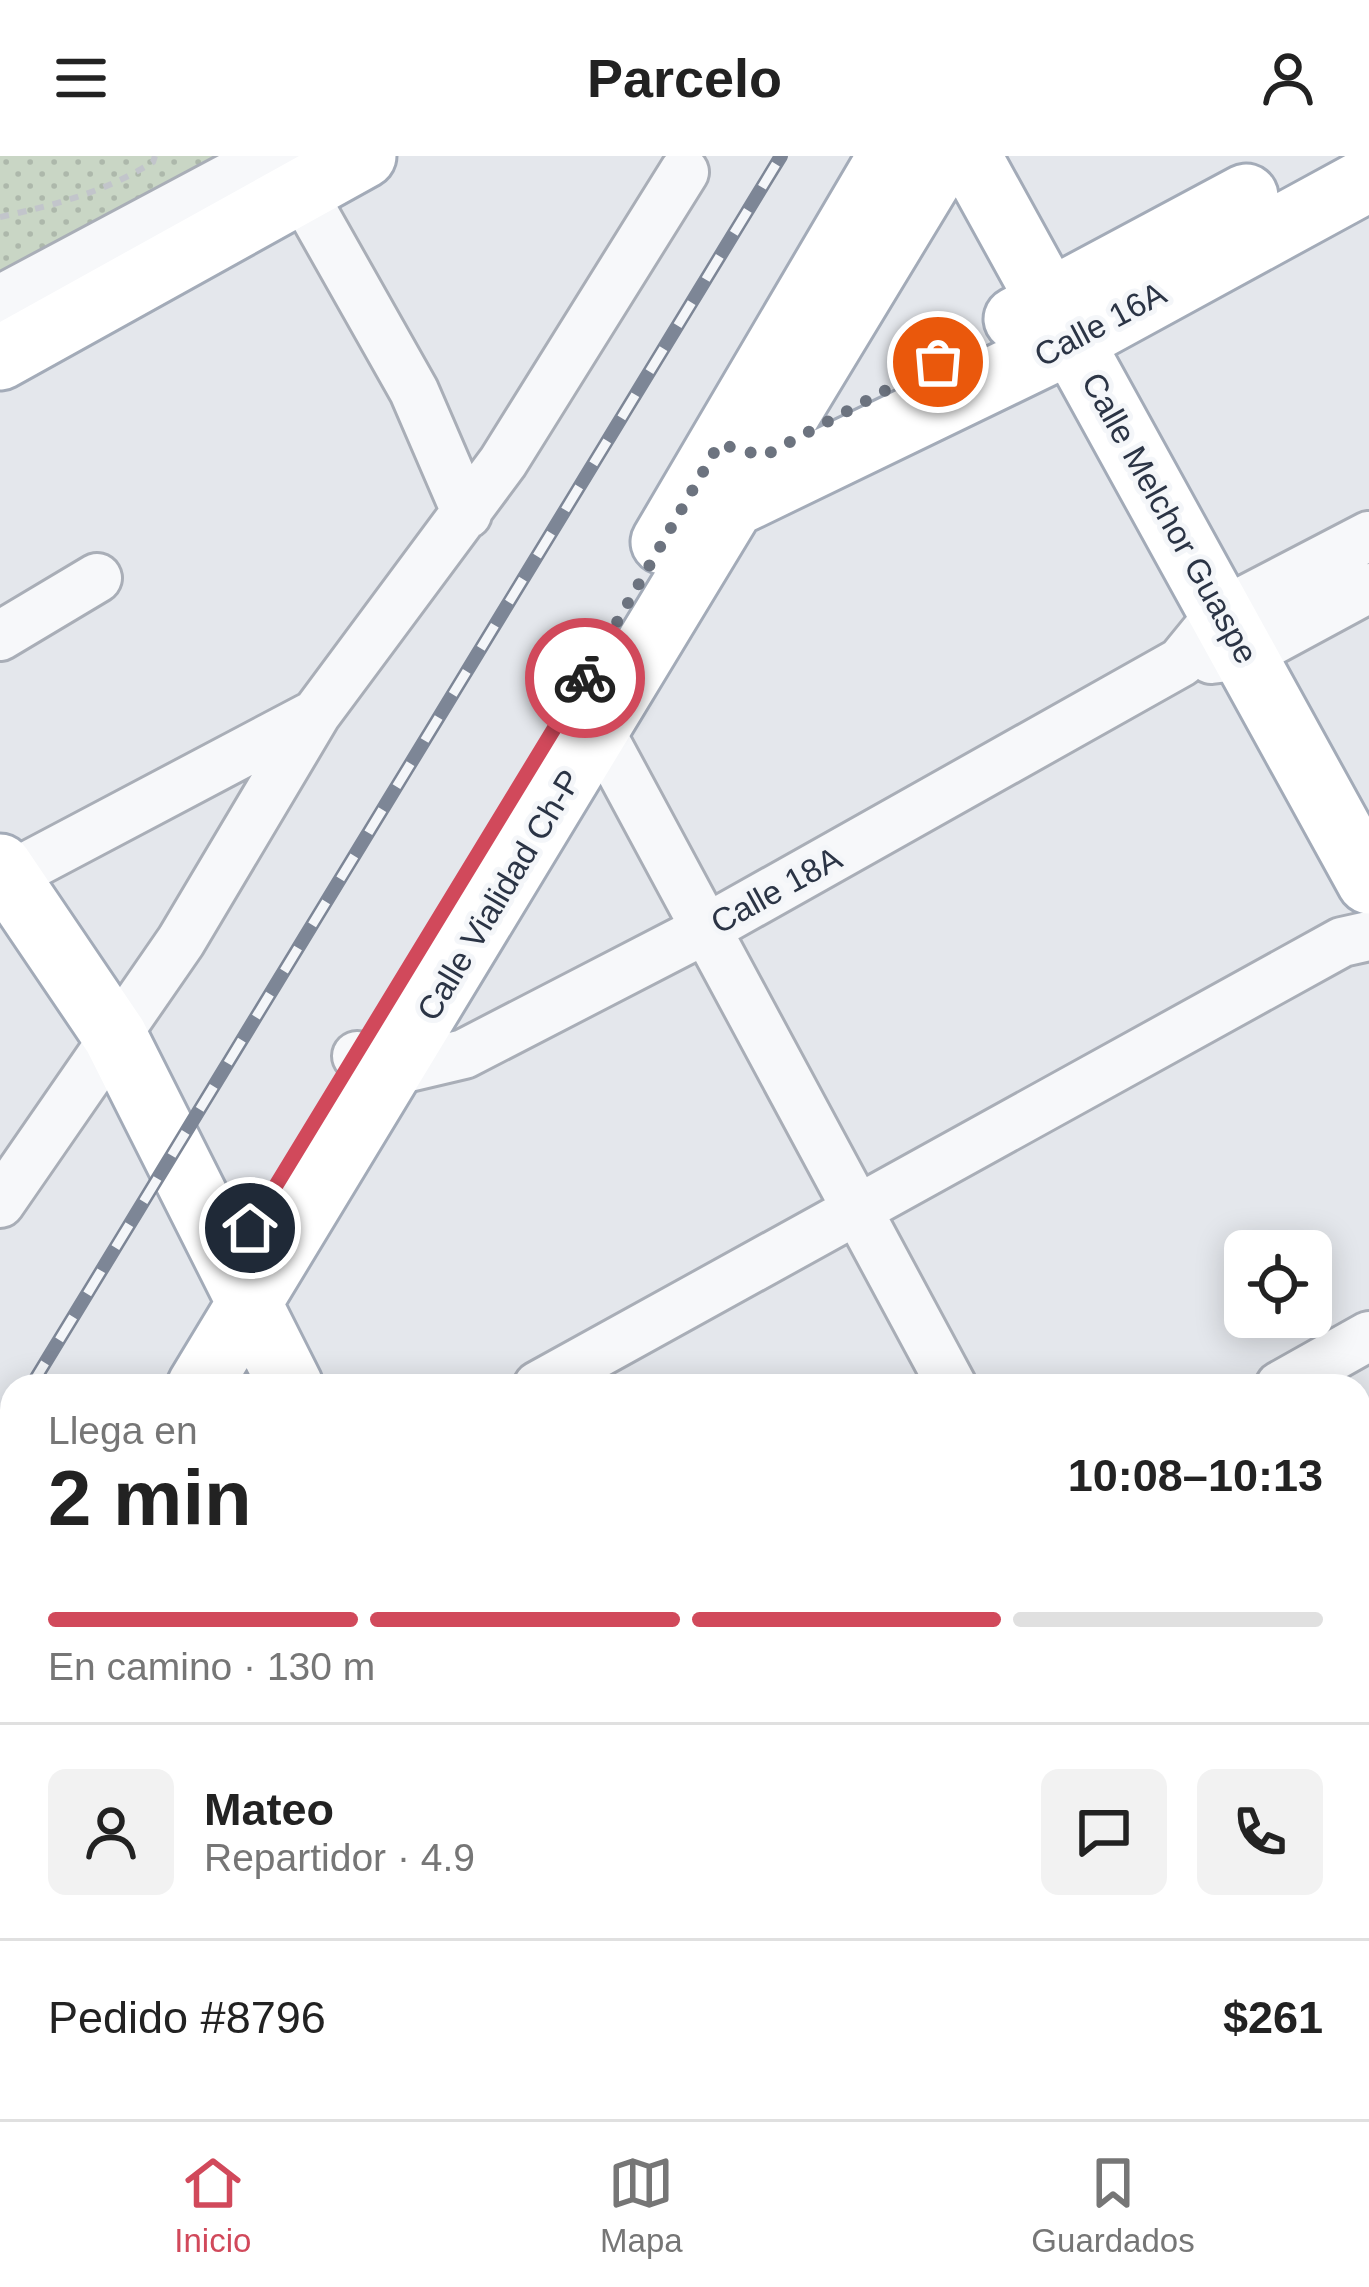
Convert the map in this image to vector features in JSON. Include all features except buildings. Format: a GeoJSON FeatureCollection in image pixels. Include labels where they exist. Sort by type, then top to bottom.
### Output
{"type":"FeatureCollection","features":[{"type":"Feature","properties":{"kind":"main road"},"geometry":{"type":"LineString","coordinates":[[0,358],[292,166],[364,156]]}},
{"type":"Feature","properties":{"kind":"main road","name":"Calle Vialidad Ch-P"},"geometry":{"type":"LineString","coordinates":[[162,1374],[239,1283],[585,716],[728,472],[890,156]]}},
{"type":"Feature","properties":{"kind":"main road","name":"Calle Vialidad Ch-P"},"geometry":{"type":"LineString","coordinates":[[728,472],[944,156]]}},
{"type":"Feature","properties":{"kind":"main road","name":"Calle Melchor Guaspe"},"geometry":{"type":"LineString","coordinates":[[969,156],[1369,882]]}},
{"type":"Feature","properties":{"kind":"main road","name":"Calle 16A"},"geometry":{"type":"LineString","coordinates":[[1061,321],[1322,156]]}},
{"type":"Feature","properties":{"kind":"main road","name":"Calle 16A"},"geometry":{"type":"LineString","coordinates":[[728,472],[1369,179]]}},
{"type":"Feature","properties":{"kind":"main road"},"geometry":{"type":"LineString","coordinates":[[2,875],[115,1036],[285,1374]]}},
{"type":"Feature","properties":{"kind":"main road","name":"Calle Vialidad Ch-P"},"geometry":{"type":"LineString","coordinates":[[204,1374],[239,1283]]}},
{"type":"Feature","properties":{"kind":"street"},"geometry":{"type":"LineString","coordinates":[[0,300],[292,166]]}},
{"type":"Feature","properties":{"kind":"street"},"geometry":{"type":"LineString","coordinates":[[0,330],[185,232],[292,166]]}},
{"type":"Feature","properties":{"kind":"street"},"geometry":{"type":"LineString","coordinates":[[292,166],[414,391],[467,514]]}},
{"type":"Feature","properties":{"kind":"street"},"geometry":{"type":"LineString","coordinates":[[0,1203],[181,941],[316,714],[503,462],[684,172]]}},
{"type":"Feature","properties":{"kind":"street","name":"Calle 18A"},"geometry":{"type":"LineString","coordinates":[[375,1063],[464,1054],[704,930],[1233,634],[1369,536]]}},
{"type":"Feature","properties":{"kind":"street"},"geometry":{"type":"LineString","coordinates":[[0,636],[97,578]]}},
{"type":"Feature","properties":{"kind":"street","name":"Calle 18A"},"geometry":{"type":"LineString","coordinates":[[1233,634],[1369,588]]}},
{"type":"Feature","properties":{"kind":"street"},"geometry":{"type":"LineString","coordinates":[[2,875],[316,714]]}},
{"type":"Feature","properties":{"kind":"street"},"geometry":{"type":"LineString","coordinates":[[585,716],[946,1374]]}},
{"type":"Feature","properties":{"kind":"street"},"geometry":{"type":"LineString","coordinates":[[560,1374],[1360,928]]}},
{"type":"Feature","properties":{"kind":"street"},"geometry":{"type":"LineString","coordinates":[[1301,1374],[1369,1336]]}},
{"type":"Feature","properties":{"kind":"path"},"geometry":{"type":"LineString","coordinates":[[0,217],[83,197],[121,182],[155,156]]}},
{"type":"Feature","properties":{"kind":"green space"},"geometry":{"type":"Polygon","coordinates":[[[0,156],[250,156],[0,293],[0,156]]]}},
{"type":"Feature","properties":{"kind":"railway"},"geometry":{"type":"LineString","coordinates":[[38,1374],[781,156]]}},
{"type":"Feature","properties":{"kind":"way so far"},"geometry":{"type":"LineString","coordinates":[[585,678],[719,444],[764,456],[938,362]]}},
{"type":"Feature","properties":{"kind":"route"},"geometry":{"type":"LineString","coordinates":[[250,1228],[585,678]]}}]}
